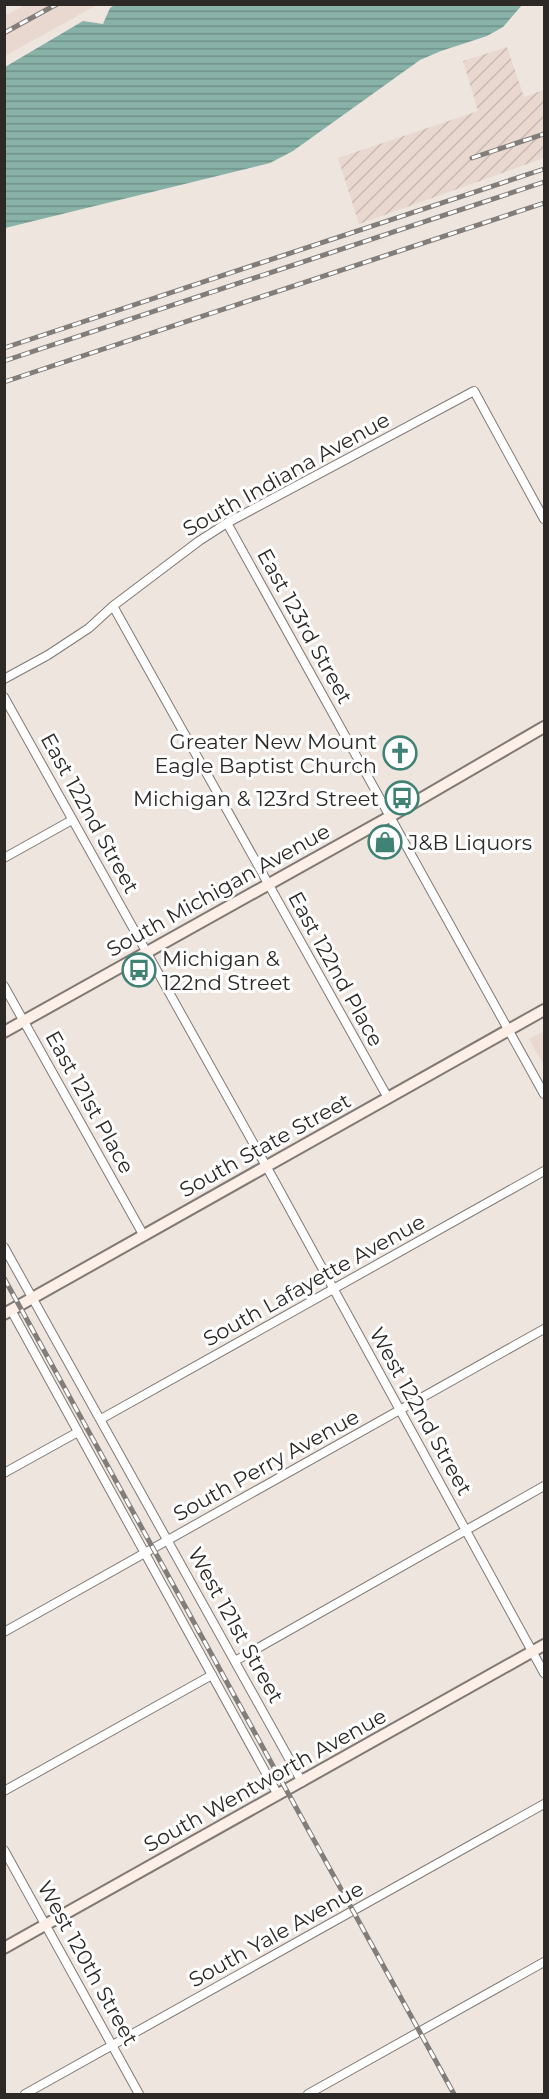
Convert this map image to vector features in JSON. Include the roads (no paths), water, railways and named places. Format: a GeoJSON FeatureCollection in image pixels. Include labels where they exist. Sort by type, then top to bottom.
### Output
{"type":"FeatureCollection","features":[{"type":"Feature","properties":{"kind":"street","name":"South Indiana Avenue"},"geometry":{"type":"LineString","coordinates":[[4,679],[48,655],[89,628],[113,606],[199,541],[227,523],[474,392],[544,519]]}},
{"type":"Feature","properties":{"kind":"street","name":"East 123rd Street"},"geometry":{"type":"LineString","coordinates":[[227,523],[544,1094]]}},
{"type":"Feature","properties":{"kind":"street","name":"East 122nd Place"},"geometry":{"type":"LineString","coordinates":[[113,606],[388,1098]]}},
{"type":"Feature","properties":{"kind":"street","name":"East 122nd Street"},"geometry":{"type":"LineString","coordinates":[[4,697],[266,1167]]}},
{"type":"Feature","properties":{"kind":"street","name":"South Michigan Avenue"},"geometry":{"type":"LineString","coordinates":[[4,1032],[391,816],[544,727]]}},
{"type":"Feature","properties":{"kind":"street"},"geometry":{"type":"LineString","coordinates":[[4,858],[72,820]]}},
{"type":"Feature","properties":{"kind":"street","name":"East 121st Place"},"geometry":{"type":"LineString","coordinates":[[4,986],[144,1236]]}},
{"type":"Feature","properties":{"kind":"street","name":"South State Street"},"geometry":{"type":"LineString","coordinates":[[8,1312],[544,1010]]}},
{"type":"Feature","properties":{"kind":"street","name":"West 122nd Street"},"geometry":{"type":"LineString","coordinates":[[266,1167],[544,1672]]}},
{"type":"Feature","properties":{"kind":"street","name":"South Lafayette Avenue"},"geometry":{"type":"LineString","coordinates":[[101,1419],[544,1172]]}},
{"type":"Feature","properties":{"kind":"street","name":"West 121st Street"},"geometry":{"type":"LineString","coordinates":[[4,1247],[302,1782]]}},
{"type":"Feature","properties":{"kind":"street"},"geometry":{"type":"LineString","coordinates":[[8,1312],[78,1432],[278,1795]]}},
{"type":"Feature","properties":{"kind":"street","name":"South Perry Avenue"},"geometry":{"type":"LineString","coordinates":[[4,1632],[544,1329]]}},
{"type":"Feature","properties":{"kind":"street"},"geometry":{"type":"LineString","coordinates":[[4,1473],[78,1432]]}},
{"type":"Feature","properties":{"kind":"street"},"geometry":{"type":"LineString","coordinates":[[235,1661],[544,1486]]}},
{"type":"Feature","properties":{"kind":"street","name":"South Wentworth Avenue"},"geometry":{"type":"LineString","coordinates":[[4,1948],[544,1645]]}},
{"type":"Feature","properties":{"kind":"street"},"geometry":{"type":"LineString","coordinates":[[4,1791],[212,1675]]}},
{"type":"Feature","properties":{"kind":"street","name":"South Yale Avenue"},"geometry":{"type":"LineString","coordinates":[[26,2094],[544,1804]]}},
{"type":"Feature","properties":{"kind":"street","name":"West 120th Street"},"geometry":{"type":"LineString","coordinates":[[4,1850],[139,2094]]}},
{"type":"Feature","properties":{"kind":"street"},"geometry":{"type":"LineString","coordinates":[[308,2094],[544,1962]]}},
{"type":"Feature","properties":{"kind":"water"},"geometry":{"type":"Polygon","coordinates":[[[116,4],[522,5],[503,27],[487,36],[420,60],[293,151],[270,163],[5,228],[5,67],[83,21],[103,24],[110,8],[116,4]]]}},
{"type":"Feature","properties":{"kind":"railway"},"geometry":{"type":"LineString","coordinates":[[4,33],[57,4]]}},
{"type":"Feature","properties":{"kind":"railway"},"geometry":{"type":"LineString","coordinates":[[472,158],[544,134]]}},
{"type":"Feature","properties":{"kind":"railway"},"geometry":{"type":"LineString","coordinates":[[4,348],[544,169]]}},
{"type":"Feature","properties":{"kind":"railway"},"geometry":{"type":"LineString","coordinates":[[4,361],[544,182]]}},
{"type":"Feature","properties":{"kind":"railway"},"geometry":{"type":"LineString","coordinates":[[4,382],[544,203]]}},
{"type":"Feature","properties":{"kind":"railway"},"geometry":{"type":"LineString","coordinates":[[4,1278],[454,2094]]}},
{"type":"Feature","properties":{"kind":"place","name":"Greater New Mount Eagle Baptist Church"},"geometry":{"type":"Point","coordinates":[400,753]}},
{"type":"Feature","properties":{"kind":"place","name":"Michigan & 123rd Street"},"geometry":{"type":"Point","coordinates":[402,798]}},
{"type":"Feature","properties":{"kind":"place","name":"J&B Liquors"},"geometry":{"type":"Point","coordinates":[385,842]}},
{"type":"Feature","properties":{"kind":"place","name":"Michigan & 122nd Street"},"geometry":{"type":"Point","coordinates":[139,970]}}]}
